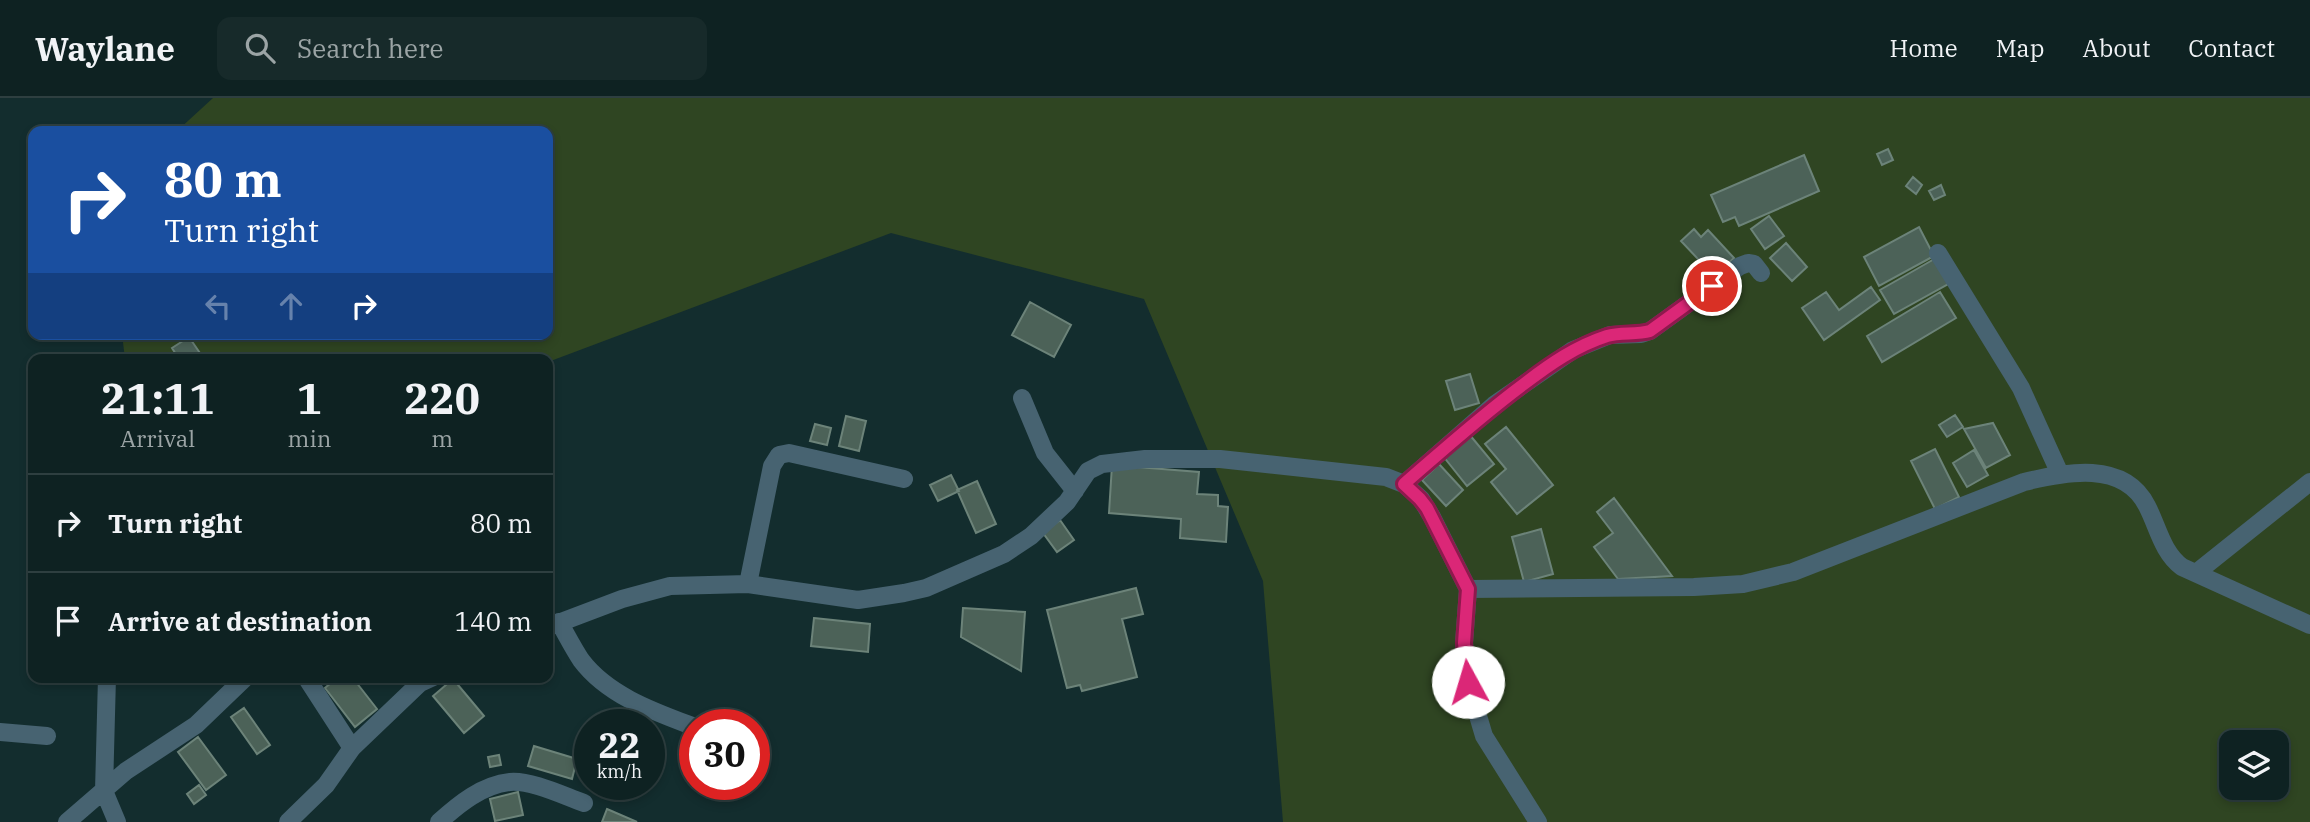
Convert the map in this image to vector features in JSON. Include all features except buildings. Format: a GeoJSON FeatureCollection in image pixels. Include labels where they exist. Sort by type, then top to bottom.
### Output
{"type":"FeatureCollection","features":[{"type":"Feature","properties":{"kind":"street"},"geometry":{"type":"LineString","coordinates":[[1938,253],[2021,388],[2060,474]]}},
{"type":"Feature","properties":{"kind":"street"},"geometry":{"type":"LineString","coordinates":[[1404,484],[1494,405],[1573,350],[1610,335],[1650,331],[1740,266],[1754,264],[1760,273]]}},
{"type":"Feature","properties":{"kind":"street"},"geometry":{"type":"LineString","coordinates":[[1022,398],[1045,453],[1075,491]]}},
{"type":"Feature","properties":{"kind":"street"},"geometry":{"type":"LineString","coordinates":[[748,584],[772,466],[779,455],[789,453],[904,479]]}},
{"type":"Feature","properties":{"kind":"street"},"geometry":{"type":"LineString","coordinates":[[679,721],[660,714],[603,683],[553,624],[622,599],[670,586],[748,584],[858,600],[926,588],[1004,554],[1061,509],[1094,466],[1145,459],[1220,458],[1377,475],[1404,484],[1420,499],[1468,589],[1464,643],[1468,682],[1485,736],[1538,822]]}},
{"type":"Feature","properties":{"kind":"street"},"geometry":{"type":"LineString","coordinates":[[1468,589],[1694,587],[1767,579],[1805,568],[2024,482],[2060,474],[2102,473],[2128,484],[2147,506],[2169,554],[2182,567],[2310,625]]}},
{"type":"Feature","properties":{"kind":"street"},"geometry":{"type":"LineString","coordinates":[[2196,573],[2310,482]]}},
{"type":"Feature","properties":{"kind":"street"},"geometry":{"type":"LineString","coordinates":[[107,683],[104,791],[117,822]]}},
{"type":"Feature","properties":{"kind":"street"},"geometry":{"type":"LineString","coordinates":[[66,822],[126,771],[196,725],[240,683]]}},
{"type":"Feature","properties":{"kind":"street"},"geometry":{"type":"LineString","coordinates":[[310,683],[352,748]]}},
{"type":"Feature","properties":{"kind":"street"},"geometry":{"type":"LineString","coordinates":[[288,822],[326,785],[352,748],[420,683]]}},
{"type":"Feature","properties":{"kind":"street"},"geometry":{"type":"LineString","coordinates":[[0,732],[47,736]]}},
{"type":"Feature","properties":{"kind":"street"},"geometry":{"type":"LineString","coordinates":[[439,822],[455,807],[482,790],[510,782],[527,784],[584,803]]}},
{"type":"Feature","properties":{"kind":"green space"},"geometry":{"type":"Polygon","coordinates":[[[213,98],[2310,98],[2310,822],[1283,822],[1263,581],[1144,299],[891,233],[553,360],[553,354],[124,354],[123,340],[553,340],[553,126],[182,126],[213,98]]]}},
{"type":"Feature","properties":{"kind":"route"},"geometry":{"type":"LineString","coordinates":[[1468,682],[1464,643],[1468,589],[1427,508],[1404,484],[1494,405],[1550,364],[1573,350],[1610,335],[1650,331],[1712,286]]}}]}
